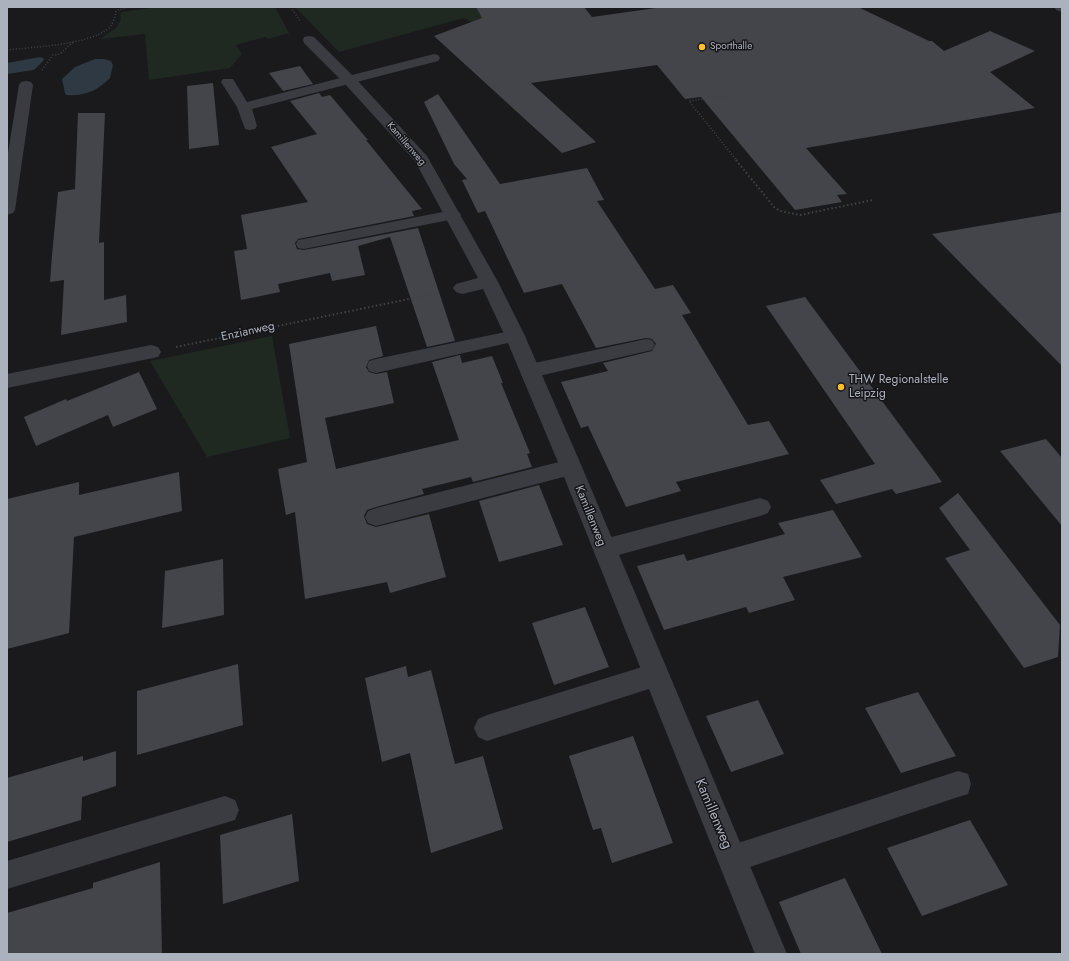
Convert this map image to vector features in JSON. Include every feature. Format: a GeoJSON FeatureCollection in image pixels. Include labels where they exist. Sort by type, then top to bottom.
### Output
{"type":"FeatureCollection","features":[{"type":"Feature","properties":{"kind":"street","name":"Kamillenweg"},"geometry":{"type":"LineString","coordinates":[[309,40],[350,80],[422,160],[489,282],[530,371],[772,954]]}},
{"type":"Feature","properties":{"kind":"street"},"geometry":{"type":"LineString","coordinates":[[7,210],[26,85]]}},
{"type":"Feature","properties":{"kind":"street"},"geometry":{"type":"LineString","coordinates":[[462,288],[489,282]]}},
{"type":"Feature","properties":{"kind":"street"},"geometry":{"type":"LineString","coordinates":[[7,381],[151,352]]}},
{"type":"Feature","properties":{"kind":"lane"},"geometry":{"type":"LineString","coordinates":[[244,107],[435,57]]}},
{"type":"Feature","properties":{"kind":"lane"},"geometry":{"type":"LineString","coordinates":[[228,82],[244,107],[250,126]]}},
{"type":"Feature","properties":{"kind":"lane"},"geometry":{"type":"LineString","coordinates":[[304,244],[453,215]]}},
{"type":"Feature","properties":{"kind":"lane"},"geometry":{"type":"LineString","coordinates":[[376,366],[515,336]]}},
{"type":"Feature","properties":{"kind":"lane"},"geometry":{"type":"LineString","coordinates":[[530,371],[646,345]]}},
{"type":"Feature","properties":{"kind":"lane"},"geometry":{"type":"LineString","coordinates":[[376,517],[570,467]]}},
{"type":"Feature","properties":{"kind":"lane"},"geometry":{"type":"LineString","coordinates":[[604,549],[760,507]]}},
{"type":"Feature","properties":{"kind":"lane"},"geometry":{"type":"LineString","coordinates":[[487,728],[655,675]]}},
{"type":"Feature","properties":{"kind":"lane"},"geometry":{"type":"LineString","coordinates":[[732,858],[958,784]]}},
{"type":"Feature","properties":{"kind":"lane"},"geometry":{"type":"LineString","coordinates":[[7,875],[225,810]]}},
{"type":"Feature","properties":{"kind":"path"},"geometry":{"type":"LineString","coordinates":[[7,50],[73,42],[94,36],[109,27],[116,10],[128,7]]}},
{"type":"Feature","properties":{"kind":"path"},"geometry":{"type":"LineString","coordinates":[[26,85],[36,78],[53,55],[60,54],[73,42]]}},
{"type":"Feature","properties":{"kind":"path"},"geometry":{"type":"LineString","coordinates":[[730,102],[725,96],[689,101],[774,207],[785,212],[800,215],[873,200]]}},
{"type":"Feature","properties":{"kind":"path","name":"Enzianweg"},"geometry":{"type":"LineString","coordinates":[[151,352],[462,288]]}},
{"type":"Feature","properties":{"kind":"shaded area"},"geometry":{"type":"Polygon","coordinates":[[[158,7],[275,7],[289,33],[268,39],[265,37],[236,45],[242,54],[230,68],[149,80],[145,34],[100,39],[117,27],[121,19],[120,15],[122,12],[158,7]]]}},
{"type":"Feature","properties":{"kind":"shaded area"},"geometry":{"type":"Polygon","coordinates":[[[295,7],[476,7],[481,15],[543,59],[464,18],[339,52],[295,7]]]}},
{"type":"Feature","properties":{"kind":"shaded area"},"geometry":{"type":"Polygon","coordinates":[[[40,57],[44,60],[34,70],[7,74],[7,63],[40,57]]]}},
{"type":"Feature","properties":{"kind":"shaded area"},"geometry":{"type":"Polygon","coordinates":[[[95,59],[111,61],[113,65],[110,78],[101,86],[85,94],[66,95],[62,79],[75,67],[95,59]]]}},
{"type":"Feature","properties":{"kind":"shaded area"},"geometry":{"type":"Polygon","coordinates":[[[272,336],[290,438],[207,457],[150,361],[272,336]]]}},
{"type":"Feature","properties":{"kind":"building"},"geometry":{"type":"Polygon","coordinates":[[[476,7],[584,7],[592,17],[663,7],[858,7],[929,41],[932,41],[944,51],[990,31],[1035,51],[990,72],[1035,108],[806,148],[847,194],[837,195],[842,202],[795,210],[701,97],[685,99],[657,65],[531,83],[596,142],[562,153],[434,36],[482,18],[476,7]]]}},
{"type":"Feature","properties":{"kind":"building"},"geometry":{"type":"Polygon","coordinates":[[[300,66],[313,84],[283,91],[269,73],[300,66]]]}},
{"type":"Feature","properties":{"kind":"building"},"geometry":{"type":"Polygon","coordinates":[[[213,83],[219,145],[189,149],[187,86],[213,83]]]}},
{"type":"Feature","properties":{"kind":"building"},"geometry":{"type":"Polygon","coordinates":[[[319,93],[322,97],[330,95],[368,140],[366,140],[422,209],[412,211],[414,216],[298,239],[295,243],[297,249],[304,250],[418,228],[455,341],[427,347],[390,237],[358,246],[365,275],[332,281],[330,273],[278,284],[280,292],[241,300],[234,251],[247,249],[241,215],[308,202],[271,147],[317,134],[290,101],[319,93]]]}},
{"type":"Feature","properties":{"kind":"building"},"geometry":{"type":"Polygon","coordinates":[[[438,94],[500,184],[587,168],[604,200],[597,201],[655,289],[673,285],[691,313],[682,315],[748,425],[769,421],[789,454],[676,482],[681,491],[626,507],[588,426],[581,428],[561,382],[608,371],[603,363],[652,351],[656,344],[652,339],[646,338],[596,348],[562,284],[524,293],[485,211],[478,213],[462,180],[467,179],[454,164],[424,102],[438,94]]]}},
{"type":"Feature","properties":{"kind":"building"},"geometry":{"type":"Polygon","coordinates":[[[78,113],[105,113],[99,243],[104,242],[104,300],[126,295],[127,322],[61,335],[64,280],[50,282],[52,255],[58,192],[75,189],[78,113]]]}},
{"type":"Feature","properties":{"kind":"building"},"geometry":{"type":"Polygon","coordinates":[[[1062,212],[1062,366],[932,234],[1062,212]]]}},
{"type":"Feature","properties":{"kind":"building"},"geometry":{"type":"Polygon","coordinates":[[[805,297],[942,482],[896,494],[892,489],[836,504],[820,480],[875,464],[766,306],[805,297]]]}},
{"type":"Feature","properties":{"kind":"building"},"geometry":{"type":"Polygon","coordinates":[[[376,326],[383,356],[369,360],[366,367],[369,372],[376,374],[387,372],[394,403],[325,418],[336,469],[459,440],[432,362],[460,355],[462,363],[492,356],[503,383],[501,383],[530,453],[527,454],[532,467],[473,482],[471,477],[422,489],[424,494],[367,510],[364,516],[367,524],[376,527],[429,514],[446,577],[390,593],[387,582],[305,599],[295,512],[286,515],[278,469],[307,462],[289,344],[376,326]]]}},
{"type":"Feature","properties":{"kind":"building"},"geometry":{"type":"Polygon","coordinates":[[[139,372],[157,409],[113,427],[108,415],[36,446],[24,417],[66,399],[67,401],[139,372]]]}},
{"type":"Feature","properties":{"kind":"building"},"geometry":{"type":"Polygon","coordinates":[[[1046,439],[1062,458],[1062,526],[1000,451],[1046,439]]]}},
{"type":"Feature","properties":{"kind":"building"},"geometry":{"type":"Polygon","coordinates":[[[179,472],[182,511],[74,537],[69,633],[7,649],[7,499],[79,482],[79,495],[179,472]]]}},
{"type":"Feature","properties":{"kind":"building"},"geometry":{"type":"Polygon","coordinates":[[[539,485],[563,545],[499,562],[479,501],[539,485]]]}},
{"type":"Feature","properties":{"kind":"building"},"geometry":{"type":"Polygon","coordinates":[[[958,493],[1060,625],[1058,657],[1024,668],[945,558],[970,550],[939,508],[958,493]]]}},
{"type":"Feature","properties":{"kind":"building"},"geometry":{"type":"Polygon","coordinates":[[[833,510],[862,557],[783,577],[795,600],[749,613],[746,607],[664,630],[637,566],[684,554],[687,561],[785,534],[778,523],[833,510]]]}},
{"type":"Feature","properties":{"kind":"building"},"geometry":{"type":"Polygon","coordinates":[[[223,559],[224,615],[162,628],[165,571],[223,559]]]}},
{"type":"Feature","properties":{"kind":"building"},"geometry":{"type":"Polygon","coordinates":[[[585,607],[609,667],[554,685],[532,623],[585,607]]]}},
{"type":"Feature","properties":{"kind":"building"},"geometry":{"type":"Polygon","coordinates":[[[238,664],[243,725],[137,755],[137,691],[238,664]]]}},
{"type":"Feature","properties":{"kind":"building"},"geometry":{"type":"Polygon","coordinates":[[[406,666],[408,677],[431,670],[455,764],[483,756],[503,829],[431,853],[410,753],[382,762],[365,678],[406,666]]]}},
{"type":"Feature","properties":{"kind":"building"},"geometry":{"type":"Polygon","coordinates":[[[918,692],[956,756],[901,773],[865,708],[918,692]]]}},
{"type":"Feature","properties":{"kind":"building"},"geometry":{"type":"Polygon","coordinates":[[[758,700],[784,754],[731,772],[706,716],[758,700]]]}},
{"type":"Feature","properties":{"kind":"building"},"geometry":{"type":"Polygon","coordinates":[[[633,736],[673,843],[612,863],[601,828],[593,830],[569,756],[633,736]]]}},
{"type":"Feature","properties":{"kind":"building"},"geometry":{"type":"Polygon","coordinates":[[[116,751],[116,786],[82,797],[81,820],[7,842],[7,778],[83,756],[83,761],[116,751]]]}},
{"type":"Feature","properties":{"kind":"building"},"geometry":{"type":"Polygon","coordinates":[[[292,814],[299,881],[223,904],[220,835],[292,814]]]}},
{"type":"Feature","properties":{"kind":"building"},"geometry":{"type":"Polygon","coordinates":[[[970,820],[1008,885],[922,916],[887,848],[970,820]]]}},
{"type":"Feature","properties":{"kind":"building"},"geometry":{"type":"Polygon","coordinates":[[[160,862],[162,954],[7,954],[7,913],[93,888],[93,883],[160,862]]]}},
{"type":"Feature","properties":{"kind":"building"},"geometry":{"type":"Polygon","coordinates":[[[845,878],[882,954],[801,954],[779,902],[845,878]]]}},
{"type":"Feature","properties":{"kind":"place","name":"Sporthalle"},"geometry":{"type":"Point","coordinates":[702,47]}},
{"type":"Feature","properties":{"kind":"place","name":"THW Regionalstelle Leipzig"},"geometry":{"type":"Point","coordinates":[841,387]}}]}
